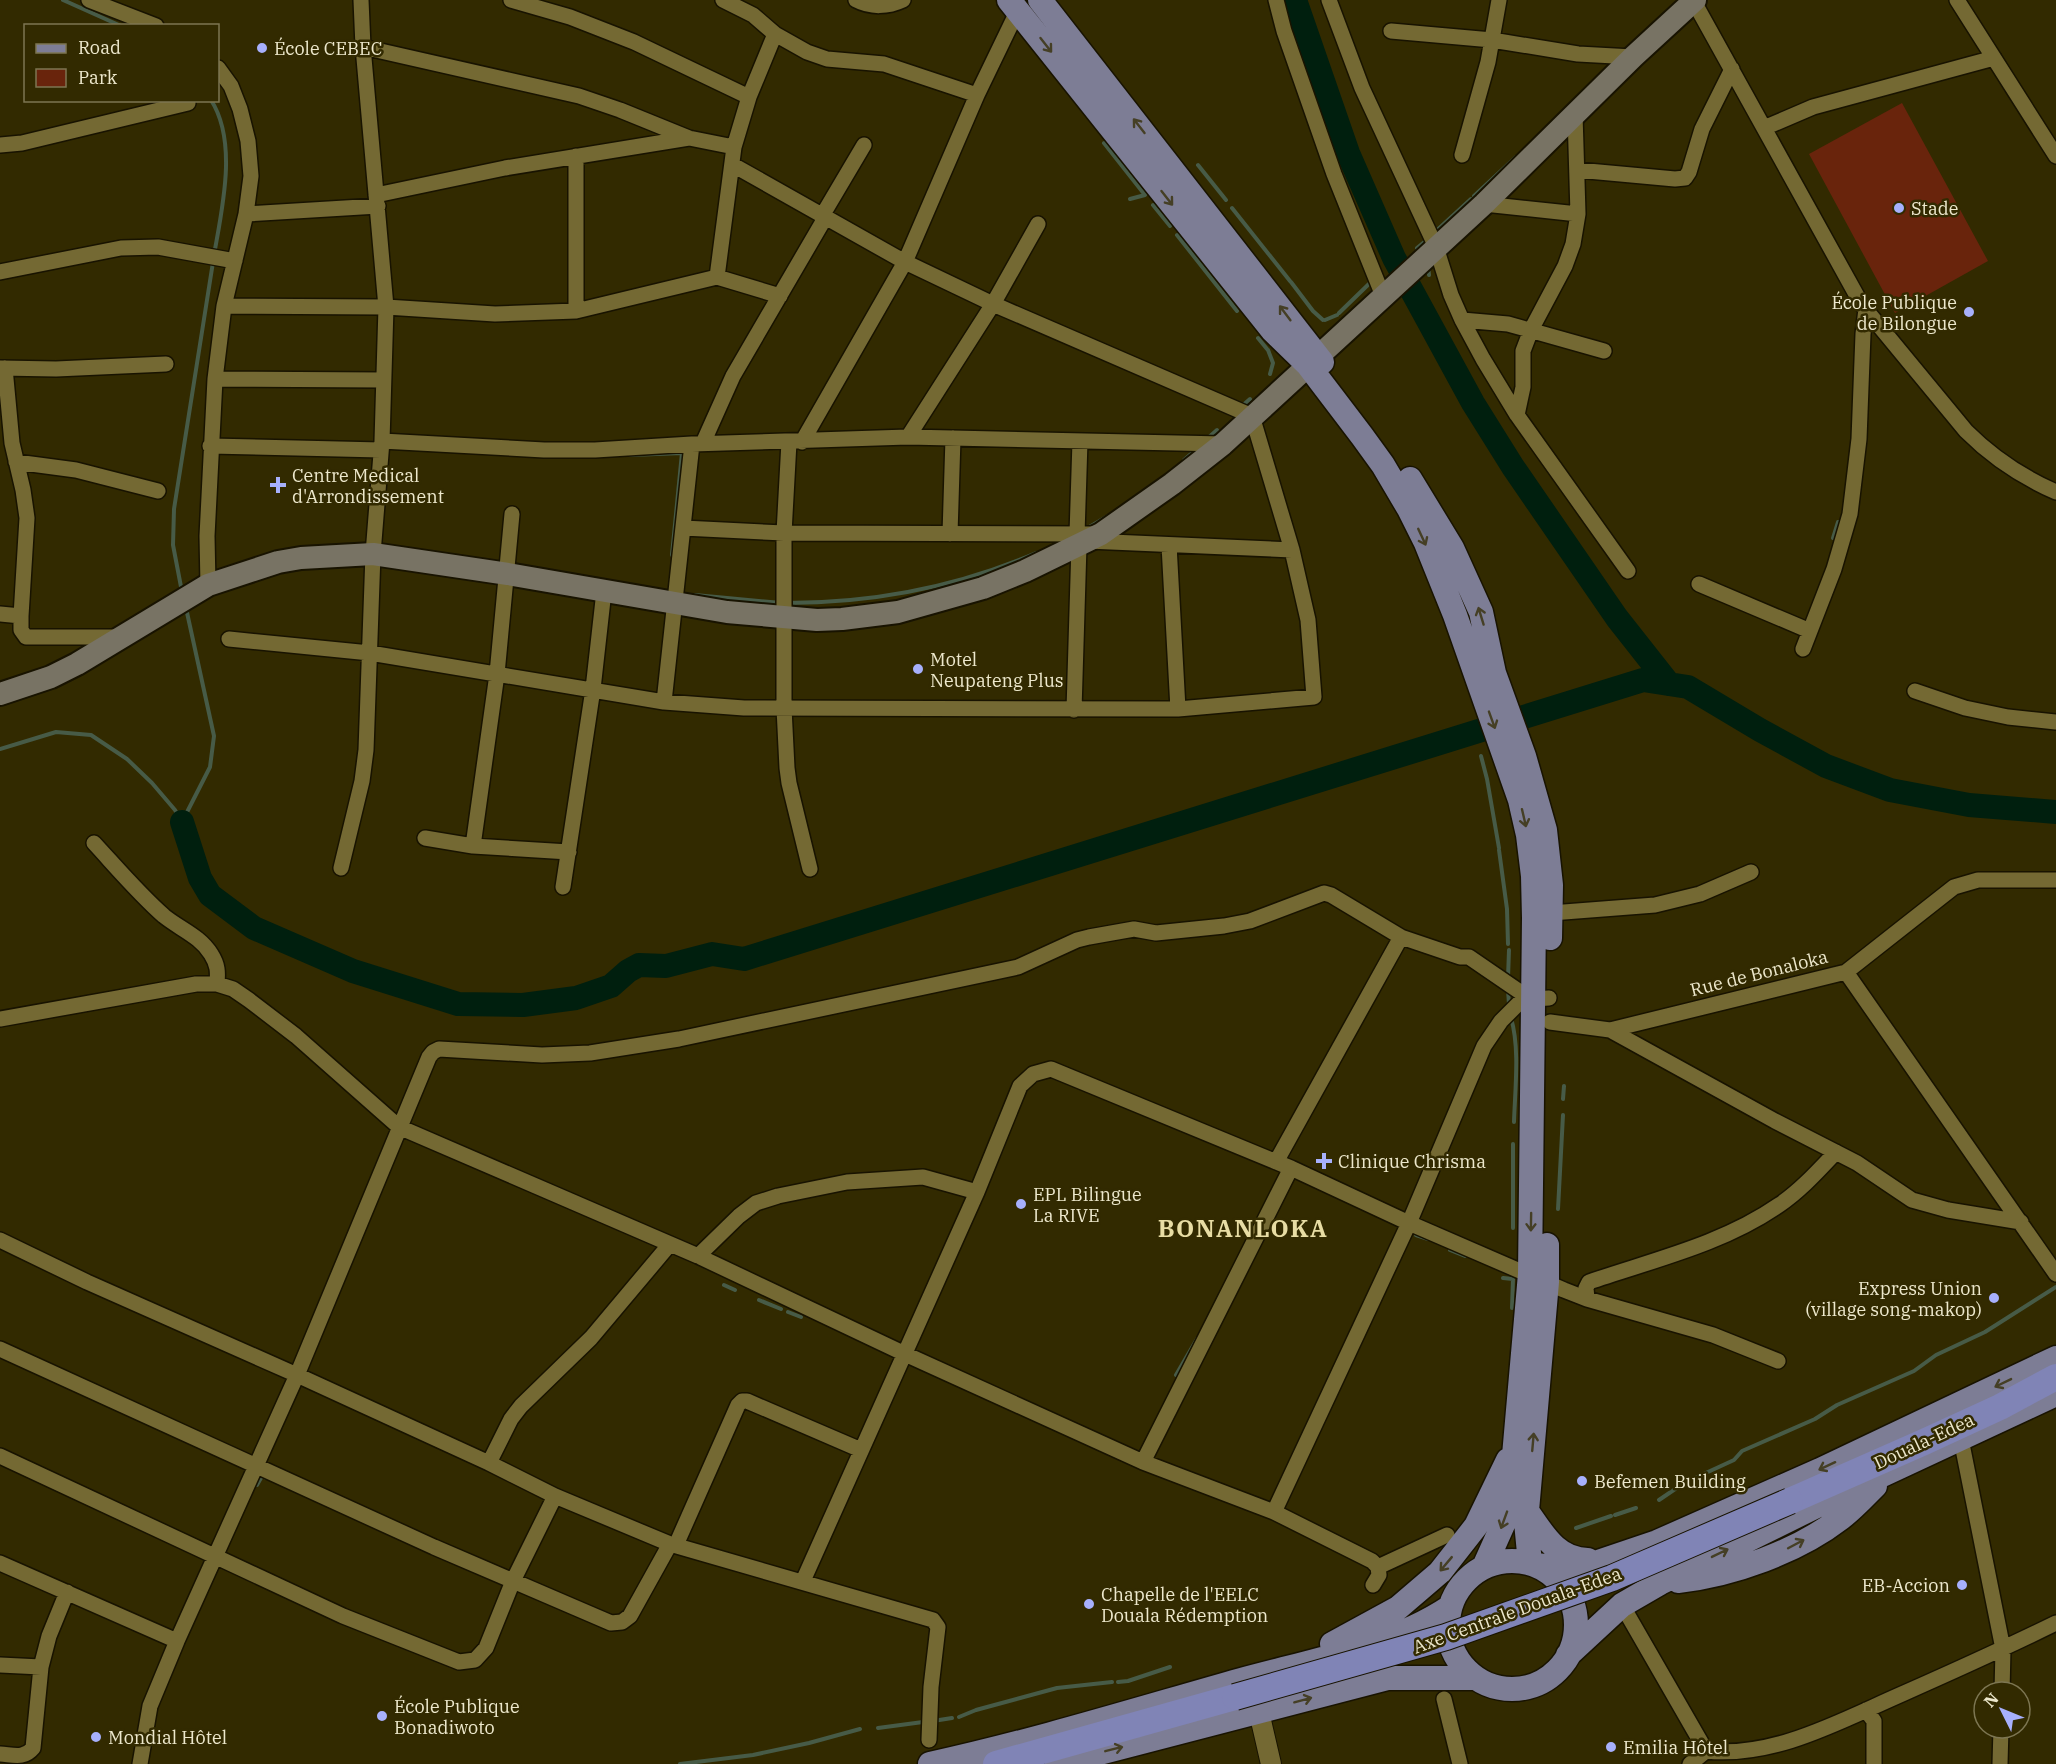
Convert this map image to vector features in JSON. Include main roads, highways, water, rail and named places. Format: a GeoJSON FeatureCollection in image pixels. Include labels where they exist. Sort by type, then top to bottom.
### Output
{"type":"FeatureCollection","features":[{"type":"Feature","properties":{"kind":"highway","name":"Douala-Edea"},"geometry":{"type":"LineString","coordinates":[[1790,1501],[2000,1407],[2056,1377]]}},
{"type":"Feature","properties":{"kind":"highway","name":"Axe Centrale Douala-Edea"},"geometry":{"type":"LineString","coordinates":[[996,1764],[1405,1650],[1457,1633],[1612,1578],[1790,1501]]}},
{"type":"Feature","properties":{"kind":"main road"},"geometry":{"type":"LineString","coordinates":[[1040,0],[1313,361],[1409,509],[1455,615],[1486,676],[1515,759],[1545,830],[1551,885],[1551,914],[1540,1004]]}},
{"type":"Feature","properties":{"kind":"main road"},"geometry":{"type":"LineString","coordinates":[[0,694],[51,677],[77,664],[203,588],[278,562],[301,558],[373,554],[508,574],[727,612],[817,620],[898,612],[983,588],[1025,571],[1086,539],[1172,484],[1223,444],[1484,204],[1632,57],[1694,0]]}},
{"type":"Feature","properties":{"kind":"main road"},"geometry":{"type":"LineString","coordinates":[[1013,5],[1273,331],[1313,361]]}},
{"type":"Feature","properties":{"kind":"main road"},"geometry":{"type":"LineString","coordinates":[[1515,759],[1520,800],[1528,835],[1540,1004],[1539,1278],[1527,1511],[1533,1564]]}},
{"type":"Feature","properties":{"kind":"main road"},"geometry":{"type":"LineString","coordinates":[[1484,1567],[1505,1520],[1510,1502],[1516,1441],[1539,1278]]}},
{"type":"Feature","properties":{"kind":"main road"},"geometry":{"type":"LineString","coordinates":[[1475,1678],[1457,1659],[1451,1647],[1448,1620],[1455,1594],[1463,1583],[1484,1567],[1507,1561],[1570,1569],[1606,1560],[1658,1542],[1820,1470],[2056,1358]]}},
{"type":"Feature","properties":{"kind":"main road"},"geometry":{"type":"LineString","coordinates":[[1058,1764],[1388,1678],[1475,1678],[1500,1688],[1527,1687],[1551,1676],[1568,1655],[1622,1605],[1660,1583],[2056,1394]]}},
{"type":"Feature","properties":{"kind":"main road"},"geometry":{"type":"LineString","coordinates":[[1291,1667],[1398,1608],[1440,1572],[1476,1526],[1516,1441]]}},
{"type":"Feature","properties":{"kind":"main road"},"geometry":{"type":"LineString","coordinates":[[1527,1511],[1558,1551],[1583,1560],[1606,1560]]}},
{"type":"Feature","properties":{"kind":"main road"},"geometry":{"type":"LineString","coordinates":[[1533,1564],[1558,1580],[1572,1603],[1576,1630],[1568,1655]]}},
{"type":"Feature","properties":{"kind":"main road"},"geometry":{"type":"LineString","coordinates":[[929,1752],[984,1752],[1291,1667],[1402,1633],[1429,1621],[1450,1607]]}},
{"type":"Feature","properties":{"kind":"waterway"},"geometry":{"type":"LineString","coordinates":[[63,0],[117,24]]}},
{"type":"Feature","properties":{"kind":"waterway"},"geometry":{"type":"LineString","coordinates":[[1295,0],[1348,153],[1394,258],[1473,403],[1513,467],[1617,618],[1669,684]]}},
{"type":"Feature","properties":{"kind":"waterway"},"geometry":{"type":"LineString","coordinates":[[212,102],[224,135],[226,155],[224,197],[214,255]]}},
{"type":"Feature","properties":{"kind":"waterway"},"geometry":{"type":"LineString","coordinates":[[1104,143],[1145,195],[1130,199]]}},
{"type":"Feature","properties":{"kind":"waterway"},"geometry":{"type":"LineString","coordinates":[[1474,196],[1516,157]]}},
{"type":"Feature","properties":{"kind":"waterway"},"geometry":{"type":"LineString","coordinates":[[1198,165],[1226,200]]}},
{"type":"Feature","properties":{"kind":"waterway"},"geometry":{"type":"LineString","coordinates":[[1435,232],[1471,199]]}},
{"type":"Feature","properties":{"kind":"waterway"},"geometry":{"type":"LineString","coordinates":[[1153,205],[1170,226]]}},
{"type":"Feature","properties":{"kind":"waterway"},"geometry":{"type":"LineString","coordinates":[[1232,208],[1290,281]]}},
{"type":"Feature","properties":{"kind":"waterway"},"geometry":{"type":"LineString","coordinates":[[1177,235],[1237,311]]}},
{"type":"Feature","properties":{"kind":"waterway"},"geometry":{"type":"LineString","coordinates":[[1417,248],[1428,239]]}},
{"type":"Feature","properties":{"kind":"waterway"},"geometry":{"type":"LineString","coordinates":[[1392,270],[1402,261]]}},
{"type":"Feature","properties":{"kind":"waterway"},"geometry":{"type":"LineString","coordinates":[[182,592],[173,545],[174,509],[213,262]]}},
{"type":"Feature","properties":{"kind":"waterway"},"geometry":{"type":"LineString","coordinates":[[1428,266],[1429,275]]}},
{"type":"Feature","properties":{"kind":"waterway"},"geometry":{"type":"LineString","coordinates":[[1339,313],[1373,280]]}},
{"type":"Feature","properties":{"kind":"waterway"},"geometry":{"type":"LineString","coordinates":[[1291,282],[1313,311],[1323,320]]}},
{"type":"Feature","properties":{"kind":"waterway"},"geometry":{"type":"LineString","coordinates":[[1325,320],[1337,315]]}},
{"type":"Feature","properties":{"kind":"waterway"},"geometry":{"type":"LineString","coordinates":[[1258,338],[1267,349]]}},
{"type":"Feature","properties":{"kind":"waterway"},"geometry":{"type":"LineString","coordinates":[[1268,350],[1273,363],[1270,374]]}},
{"type":"Feature","properties":{"kind":"waterway"},"geometry":{"type":"LineString","coordinates":[[1242,406],[1250,399]]}},
{"type":"Feature","properties":{"kind":"waterway"},"geometry":{"type":"LineString","coordinates":[[1208,438],[1217,430]]}},
{"type":"Feature","properties":{"kind":"waterway"},"geometry":{"type":"LineString","coordinates":[[1184,460],[1199,447]]}},
{"type":"Feature","properties":{"kind":"waterway"},"geometry":{"type":"LineString","coordinates":[[630,455],[682,453],[672,555]]}},
{"type":"Feature","properties":{"kind":"waterway"},"geometry":{"type":"LineString","coordinates":[[1086,529],[1108,516]]}},
{"type":"Feature","properties":{"kind":"waterway"},"geometry":{"type":"LineString","coordinates":[[1833,538],[1838,522]]}},
{"type":"Feature","properties":{"kind":"waterway"},"geometry":{"type":"LineString","coordinates":[[787,603],[852,600],[914,591],[976,575],[1036,553]]}},
{"type":"Feature","properties":{"kind":"waterway"},"geometry":{"type":"LineString","coordinates":[[695,595],[781,603]]}},
{"type":"Feature","properties":{"kind":"waterway"},"geometry":{"type":"LineString","coordinates":[[182,822],[210,767],[214,736],[186,608]]}},
{"type":"Feature","properties":{"kind":"waterway"},"geometry":{"type":"LineString","coordinates":[[182,822],[200,878],[210,895],[254,928],[353,971],[458,1004],[523,1005],[576,998],[611,986],[628,971],[639,965],[666,966],[712,954],[744,959],[1643,680],[1688,687],[1826,766],[1890,790],[1969,805],[2056,812]]}},
{"type":"Feature","properties":{"kind":"waterway"},"geometry":{"type":"LineString","coordinates":[[0,749],[56,732],[91,735],[127,759],[152,783],[182,822]]}},
{"type":"Feature","properties":{"kind":"waterway"},"geometry":{"type":"LineString","coordinates":[[1481,756],[1499,848]]}},
{"type":"Feature","properties":{"kind":"waterway"},"geometry":{"type":"LineString","coordinates":[[1499,850],[1507,909],[1508,944]]}},
{"type":"Feature","properties":{"kind":"waterway"},"geometry":{"type":"LineString","coordinates":[[1508,978],[1509,950]]}},
{"type":"Feature","properties":{"kind":"waterway"},"geometry":{"type":"LineString","coordinates":[[1508,989],[1509,1005]]}},
{"type":"Feature","properties":{"kind":"waterway"},"geometry":{"type":"LineString","coordinates":[[1511,1018],[1516,1056],[1514,1122]]}},
{"type":"Feature","properties":{"kind":"waterway"},"geometry":{"type":"LineString","coordinates":[[1563,1099],[1564,1086]]}},
{"type":"Feature","properties":{"kind":"waterway"},"geometry":{"type":"LineString","coordinates":[[1558,1209],[1563,1115]]}},
{"type":"Feature","properties":{"kind":"waterway"},"geometry":{"type":"LineString","coordinates":[[1513,1144],[1513,1228]]}},
{"type":"Feature","properties":{"kind":"waterway"},"geometry":{"type":"LineString","coordinates":[[1416,1235],[1428,1239]]}},
{"type":"Feature","properties":{"kind":"waterway"},"geometry":{"type":"LineString","coordinates":[[1450,1250],[1465,1256]]}},
{"type":"Feature","properties":{"kind":"waterway"},"geometry":{"type":"LineString","coordinates":[[1503,1278],[1513,1279],[1512,1308]]}},
{"type":"Feature","properties":{"kind":"waterway"},"geometry":{"type":"LineString","coordinates":[[724,1285],[735,1290]]}},
{"type":"Feature","properties":{"kind":"waterway"},"geometry":{"type":"LineString","coordinates":[[1659,1500],[1684,1483],[1734,1460],[1742,1451],[1914,1371],[1936,1355],[1985,1332],[2056,1287]]}},
{"type":"Feature","properties":{"kind":"waterway"},"geometry":{"type":"LineString","coordinates":[[759,1300],[781,1309]]}},
{"type":"Feature","properties":{"kind":"waterway"},"geometry":{"type":"LineString","coordinates":[[788,1312],[801,1317]]}},
{"type":"Feature","properties":{"kind":"waterway"},"geometry":{"type":"LineString","coordinates":[[1176,1375],[1197,1339]]}},
{"type":"Feature","properties":{"kind":"waterway"},"geometry":{"type":"LineString","coordinates":[[257,1485],[262,1476],[266,1478]]}},
{"type":"Feature","properties":{"kind":"waterway"},"geometry":{"type":"LineString","coordinates":[[1615,1515],[1636,1508]]}},
{"type":"Feature","properties":{"kind":"waterway"},"geometry":{"type":"LineString","coordinates":[[1576,1528],[1611,1516]]}},
{"type":"Feature","properties":{"kind":"waterway"},"geometry":{"type":"LineString","coordinates":[[1118,1682],[1128,1681],[1170,1667]]}},
{"type":"Feature","properties":{"kind":"waterway"},"geometry":{"type":"LineString","coordinates":[[959,1717],[976,1710],[1057,1688],[1112,1682]]}},
{"type":"Feature","properties":{"kind":"waterway"},"geometry":{"type":"LineString","coordinates":[[933,1721],[952,1718]]}},
{"type":"Feature","properties":{"kind":"waterway"},"geometry":{"type":"LineString","coordinates":[[878,1728],[923,1722]]}},
{"type":"Feature","properties":{"kind":"waterway"},"geometry":{"type":"LineString","coordinates":[[680,1764],[753,1755],[860,1729]]}},
{"type":"Feature","properties":{"kind":"place","name":"École CEBEC"},"geometry":{"type":"Point","coordinates":[262,48]}},
{"type":"Feature","properties":{"kind":"place","name":"Stade"},"geometry":{"type":"Point","coordinates":[1899,208]}},
{"type":"Feature","properties":{"kind":"place","name":"École Publique de Bilongue"},"geometry":{"type":"Point","coordinates":[1969,312]}},
{"type":"Feature","properties":{"kind":"place","name":"Centre Medical d'Arrondissement"},"geometry":{"type":"Point","coordinates":[278,485]}},
{"type":"Feature","properties":{"kind":"place","name":"Motel Neupateng Plus"},"geometry":{"type":"Point","coordinates":[918,669]}},
{"type":"Feature","properties":{"kind":"place","name":"Clinique Chrisma"},"geometry":{"type":"Point","coordinates":[1324,1161]}},
{"type":"Feature","properties":{"kind":"place","name":"EPL Bilingue La RIVE"},"geometry":{"type":"Point","coordinates":[1021,1204]}},
{"type":"Feature","properties":{"kind":"place","name":"Express Union (village song-makop)"},"geometry":{"type":"Point","coordinates":[1994,1298]}},
{"type":"Feature","properties":{"kind":"place","name":"Befemen Building"},"geometry":{"type":"Point","coordinates":[1582,1481]}},
{"type":"Feature","properties":{"kind":"place","name":"EB-Accion"},"geometry":{"type":"Point","coordinates":[1962,1585]}},
{"type":"Feature","properties":{"kind":"place","name":"Chapelle de l'EELC Douala Rédemption"},"geometry":{"type":"Point","coordinates":[1089,1604]}},
{"type":"Feature","properties":{"kind":"place","name":"École Publique Bonadiwoto"},"geometry":{"type":"Point","coordinates":[382,1716]}},
{"type":"Feature","properties":{"kind":"place","name":"Mondial Hôtel"},"geometry":{"type":"Point","coordinates":[96,1737]}},
{"type":"Feature","properties":{"kind":"place","name":"Emilia Hôtel"},"geometry":{"type":"Point","coordinates":[1611,1747]}},
{"type":"Feature","properties":{"kind":"district","name":"BONANLOKA"},"geometry":{"type":"Point","coordinates":[1243,1228]}}]}
